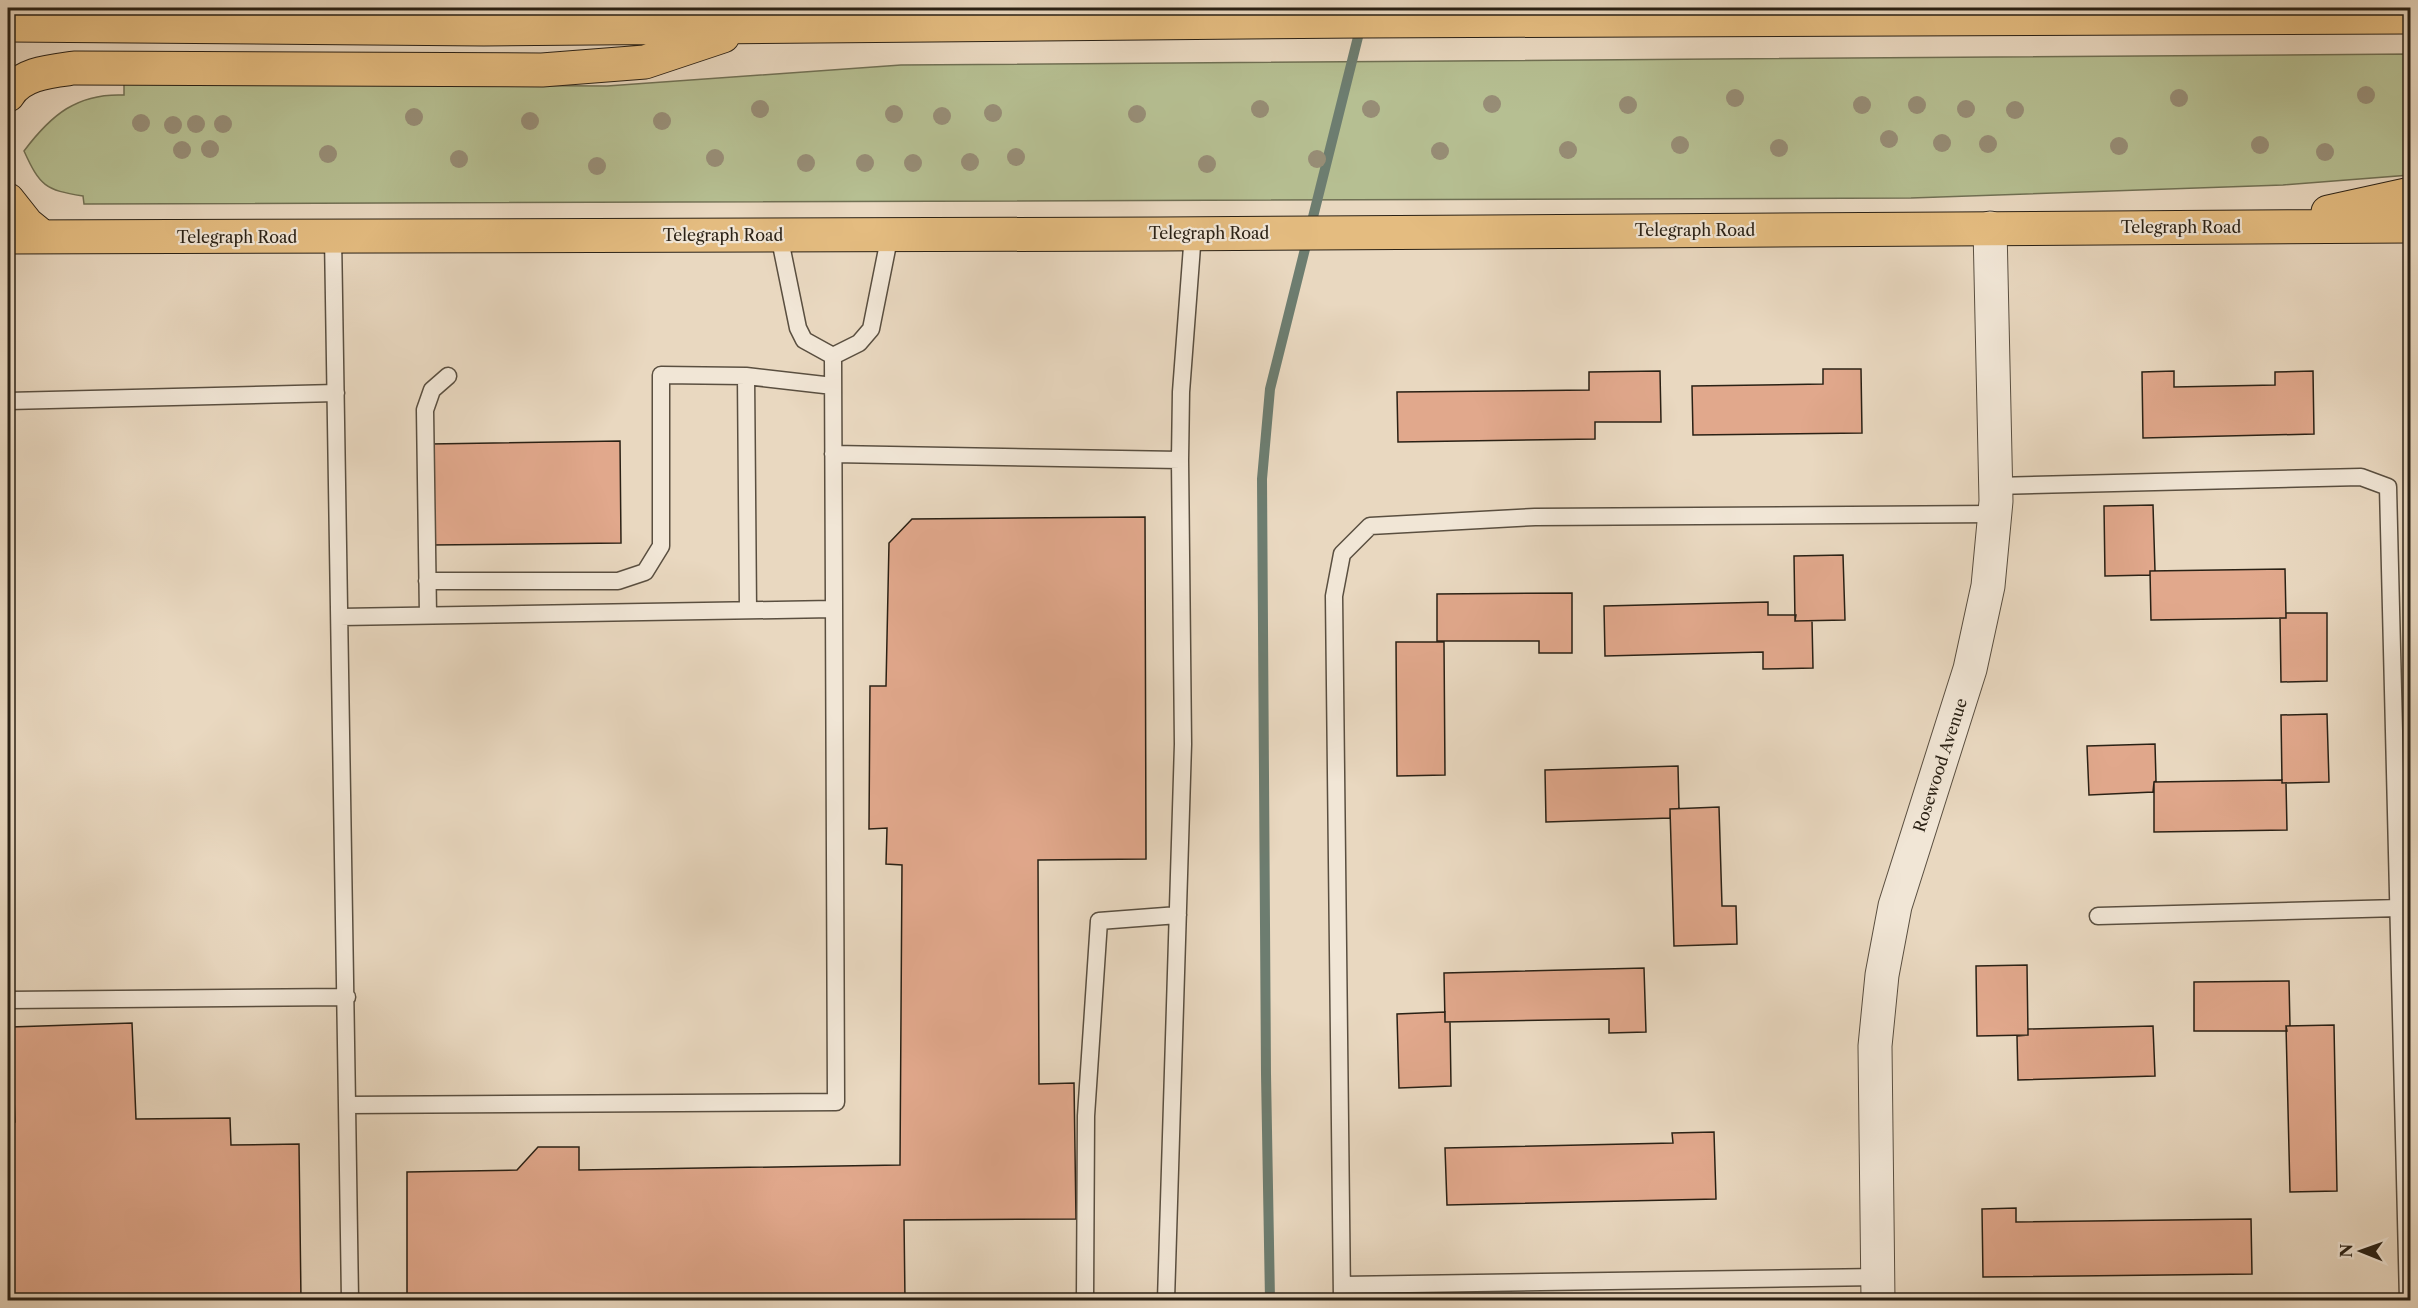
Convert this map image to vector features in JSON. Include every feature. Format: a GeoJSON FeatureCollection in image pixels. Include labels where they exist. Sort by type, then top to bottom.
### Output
{"type":"FeatureCollection","features":[{"type":"Feature","properties":{"kind":"main road"},"geometry":{"type":"LineString","coordinates":[[8,25],[210,18],[633,17],[750,26],[1101,15],[2287,12],[2410,17]]}},
{"type":"Feature","properties":{"kind":"main road"},"geometry":{"type":"LineString","coordinates":[[8,95],[11,89],[39,73],[74,68],[542,70],[645,62],[750,26]]}},
{"type":"Feature","properties":{"kind":"main road"},"geometry":{"type":"LineString","coordinates":[[2262,226],[2410,195]]}},
{"type":"Feature","properties":{"kind":"main road"},"geometry":{"type":"LineString","coordinates":[[8,200],[27,224],[43,237]]}},
{"type":"Feature","properties":{"kind":"main road","name":"Telegraph Road"},"geometry":{"type":"LineString","coordinates":[[8,237],[2410,226]]}},
{"type":"Feature","properties":{"kind":"street","name":"Rosewood Avenue"},"geometry":{"type":"LineString","coordinates":[[1878,1289],[1875,1046],[1882,975],[1895,906],[1970,669],[1988,586],[1995,500],[1990,228]]}},
{"type":"Feature","properties":{"kind":"lane"},"geometry":{"type":"LineString","coordinates":[[1166,1300],[1182,744],[1180,392],[1193,233]]}},
{"type":"Feature","properties":{"kind":"lane"},"geometry":{"type":"LineString","coordinates":[[833,356],[859,343],[871,329],[890,234]]}},
{"type":"Feature","properties":{"kind":"lane"},"geometry":{"type":"LineString","coordinates":[[779,235],[798,328],[804,340],[833,356]]}},
{"type":"Feature","properties":{"kind":"lane"},"geometry":{"type":"LineString","coordinates":[[333,236],[347,997],[350,1300]]}},
{"type":"Feature","properties":{"kind":"lane"},"geometry":{"type":"LineString","coordinates":[[347,1105],[836,1102],[833,356]]}},
{"type":"Feature","properties":{"kind":"lane"},"geometry":{"type":"LineString","coordinates":[[427,581],[618,581],[645,572],[661,546],[661,375],[746,376],[833,386]]}},
{"type":"Feature","properties":{"kind":"lane"},"geometry":{"type":"LineString","coordinates":[[428,615],[425,410],[432,390],[448,376]]}},
{"type":"Feature","properties":{"kind":"lane"},"geometry":{"type":"LineString","coordinates":[[746,376],[748,610]]}},
{"type":"Feature","properties":{"kind":"lane"},"geometry":{"type":"LineString","coordinates":[[8,401],[336,393]]}},
{"type":"Feature","properties":{"kind":"lane"},"geometry":{"type":"LineString","coordinates":[[833,454],[1180,460]]}},
{"type":"Feature","properties":{"kind":"lane"},"geometry":{"type":"LineString","coordinates":[[1878,1289],[1342,1293],[1334,596],[1342,554],[1370,526],[1535,517],[1995,500],[2361,477],[2388,487],[2408,1300]]}},
{"type":"Feature","properties":{"kind":"lane"},"geometry":{"type":"LineString","coordinates":[[340,617],[833,609]]}},
{"type":"Feature","properties":{"kind":"lane"},"geometry":{"type":"LineString","coordinates":[[2098,916],[2399,908]]}},
{"type":"Feature","properties":{"kind":"lane"},"geometry":{"type":"LineString","coordinates":[[1085,1300],[1086,1116],[1099,921],[1178,915]]}},
{"type":"Feature","properties":{"kind":"lane"},"geometry":{"type":"LineString","coordinates":[[8,1000],[347,997]]}},
{"type":"Feature","properties":{"kind":"green space"},"geometry":{"type":"Polygon","coordinates":[[[2410,54],[2410,175],[2283,185],[1911,198],[84,204],[83,196],[60,191],[45,184],[35,172],[24,151],[44,127],[66,109],[92,98],[124,95],[124,84],[607,86],[901,65],[2410,54]]]}},
{"type":"Feature","properties":{"kind":"building"},"geometry":{"type":"Polygon","coordinates":[[[1823,369],[1861,369],[1862,433],[1693,435],[1692,386],[1823,384],[1823,369]]]}},
{"type":"Feature","properties":{"kind":"building"},"geometry":{"type":"Polygon","coordinates":[[[1660,371],[1661,422],[1595,422],[1595,439],[1398,442],[1397,392],[1589,390],[1589,372],[1660,371]]]}},
{"type":"Feature","properties":{"kind":"building"},"geometry":{"type":"Polygon","coordinates":[[[2174,371],[2174,387],[2275,385],[2275,372],[2313,371],[2314,434],[2143,438],[2142,372],[2174,371]]]}},
{"type":"Feature","properties":{"kind":"building"},"geometry":{"type":"Polygon","coordinates":[[[620,441],[621,543],[431,545],[430,444],[620,441]]]}},
{"type":"Feature","properties":{"kind":"building"},"geometry":{"type":"Polygon","coordinates":[[[2153,505],[2155,571],[2150,571],[2150,575],[2105,576],[2104,506],[2153,505]]]}},
{"type":"Feature","properties":{"kind":"building"},"geometry":{"type":"Polygon","coordinates":[[[1145,517],[1146,859],[1038,860],[1039,1084],[1074,1083],[1076,1219],[904,1220],[905,1300],[407,1300],[407,1172],[517,1170],[538,1147],[579,1147],[579,1170],[900,1165],[902,865],[886,864],[887,828],[869,829],[870,686],[886,686],[889,543],[912,519],[1145,517]]]}},
{"type":"Feature","properties":{"kind":"building"},"geometry":{"type":"Polygon","coordinates":[[[1843,555],[1845,620],[1795,621],[1794,556],[1843,555]]]}},
{"type":"Feature","properties":{"kind":"building"},"geometry":{"type":"Polygon","coordinates":[[[2285,569],[2286,618],[2151,620],[2150,571],[2285,569]]]}},
{"type":"Feature","properties":{"kind":"building"},"geometry":{"type":"Polygon","coordinates":[[[1572,593],[1572,653],[1539,653],[1539,641],[1437,641],[1437,594],[1572,593]]]}},
{"type":"Feature","properties":{"kind":"building"},"geometry":{"type":"Polygon","coordinates":[[[1768,602],[1768,615],[1796,615],[1795,621],[1812,621],[1813,668],[1763,669],[1763,652],[1605,656],[1604,606],[1768,602]]]}},
{"type":"Feature","properties":{"kind":"building"},"geometry":{"type":"Polygon","coordinates":[[[2286,613],[2327,613],[2327,681],[2281,682],[2280,618],[2286,618],[2286,613]]]}},
{"type":"Feature","properties":{"kind":"building"},"geometry":{"type":"Polygon","coordinates":[[[1396,642],[1444,642],[1445,775],[1397,776],[1396,642]]]}},
{"type":"Feature","properties":{"kind":"building"},"geometry":{"type":"Polygon","coordinates":[[[2327,714],[2329,782],[2282,783],[2281,715],[2327,714]]]}},
{"type":"Feature","properties":{"kind":"building"},"geometry":{"type":"Polygon","coordinates":[[[2155,744],[2156,781],[2153,792],[2089,795],[2087,746],[2155,744]]]}},
{"type":"Feature","properties":{"kind":"building"},"geometry":{"type":"Polygon","coordinates":[[[1678,766],[1679,809],[1670,809],[1670,818],[1546,822],[1545,770],[1678,766]]]}},
{"type":"Feature","properties":{"kind":"building"},"geometry":{"type":"Polygon","coordinates":[[[2282,780],[2282,783],[2286,783],[2287,830],[2154,832],[2154,782],[2282,780]]]}},
{"type":"Feature","properties":{"kind":"building"},"geometry":{"type":"Polygon","coordinates":[[[1719,807],[1722,906],[1736,906],[1737,944],[1674,946],[1670,809],[1719,807]]]}},
{"type":"Feature","properties":{"kind":"building"},"geometry":{"type":"Polygon","coordinates":[[[2027,965],[2028,1035],[1977,1036],[1976,966],[2027,965]]]}},
{"type":"Feature","properties":{"kind":"building"},"geometry":{"type":"Polygon","coordinates":[[[1644,968],[1646,1032],[1609,1033],[1609,1019],[1445,1022],[1444,973],[1644,968]]]}},
{"type":"Feature","properties":{"kind":"building"},"geometry":{"type":"Polygon","coordinates":[[[2289,981],[2290,1026],[2286,1026],[2287,1031],[2194,1031],[2194,982],[2289,981]]]}},
{"type":"Feature","properties":{"kind":"building"},"geometry":{"type":"Polygon","coordinates":[[[1445,1012],[1445,1022],[1450,1022],[1451,1086],[1399,1088],[1397,1014],[1445,1012]]]}},
{"type":"Feature","properties":{"kind":"building"},"geometry":{"type":"Polygon","coordinates":[[[132,1023],[136,1119],[230,1118],[231,1145],[299,1144],[301,1300],[8,1300],[8,1122],[15,1122],[11,1027],[132,1023]]]}},
{"type":"Feature","properties":{"kind":"building"},"geometry":{"type":"Polygon","coordinates":[[[2334,1025],[2337,1191],[2290,1192],[2286,1026],[2334,1025]]]}},
{"type":"Feature","properties":{"kind":"building"},"geometry":{"type":"Polygon","coordinates":[[[2153,1026],[2155,1076],[2018,1080],[2017,1036],[2028,1035],[2028,1029],[2153,1026]]]}},
{"type":"Feature","properties":{"kind":"building"},"geometry":{"type":"Polygon","coordinates":[[[1714,1132],[1716,1199],[1447,1205],[1445,1148],[1673,1143],[1672,1133],[1714,1132]]]}},
{"type":"Feature","properties":{"kind":"building"},"geometry":{"type":"Polygon","coordinates":[[[2016,1208],[2016,1222],[2251,1219],[2252,1274],[1983,1277],[1982,1209],[2016,1208]]]}},
{"type":"Feature","properties":{"kind":"waterway"},"geometry":{"type":"LineString","coordinates":[[1270,1300],[1262,479],[1270,389],[1361,25]]}}]}
